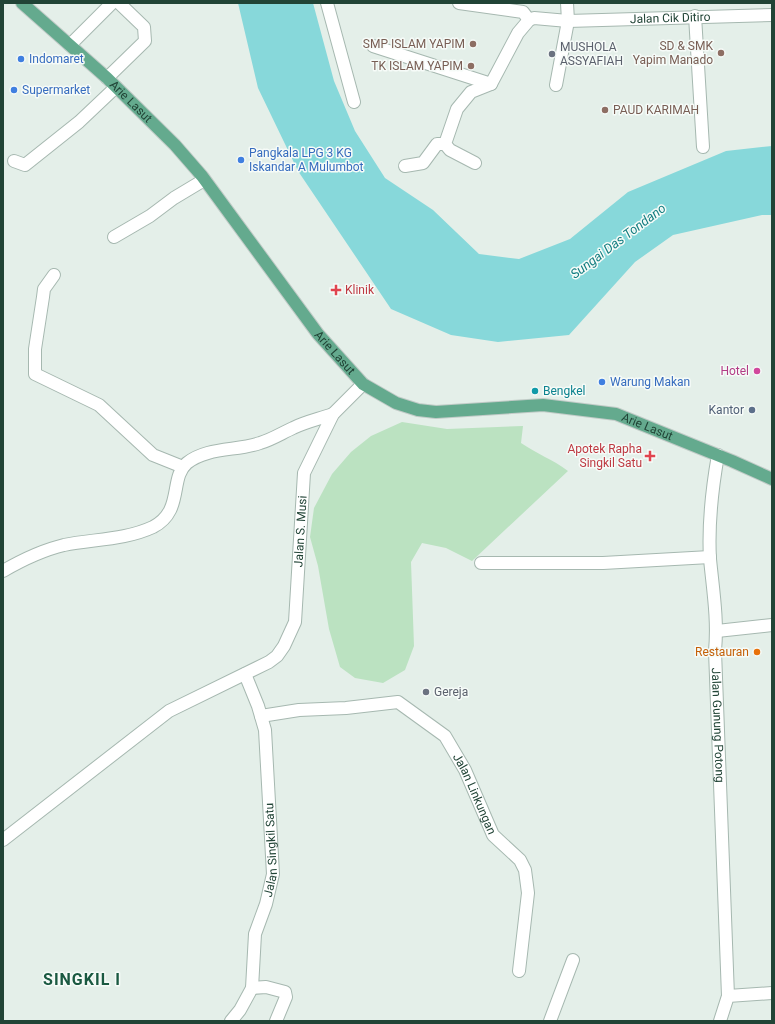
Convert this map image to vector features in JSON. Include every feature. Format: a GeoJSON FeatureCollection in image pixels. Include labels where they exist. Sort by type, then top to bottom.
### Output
{"type":"FeatureCollection","features":[{"type":"Feature","properties":{"kind":"main road","name":"Arie Lasut"},"geometry":{"type":"LineString","coordinates":[[22,3],[107,78],[175,145],[204,180],[318,334],[363,384],[396,403],[418,410],[436,412],[543,405],[616,414],[718,455],[772,479]]}},
{"type":"Feature","properties":{"kind":"street"},"geometry":{"type":"LineString","coordinates":[[70,44],[112,3]]}},
{"type":"Feature","properties":{"kind":"street"},"geometry":{"type":"LineString","coordinates":[[107,78],[144,41],[144,27],[119,3]]}},
{"type":"Feature","properties":{"kind":"street"},"geometry":{"type":"LineString","coordinates":[[327,3],[354,102]]}},
{"type":"Feature","properties":{"kind":"street"},"geometry":{"type":"LineString","coordinates":[[445,144],[457,109],[471,92],[491,84],[518,33],[528,20],[523,12],[459,3]]}},
{"type":"Feature","properties":{"kind":"street"},"geometry":{"type":"LineString","coordinates":[[556,85],[568,21],[567,3]]}},
{"type":"Feature","properties":{"kind":"street","name":"Jalan Cik Ditiro"},"geometry":{"type":"LineString","coordinates":[[528,20],[540,18],[568,21],[696,16],[772,15]]}},
{"type":"Feature","properties":{"kind":"street"},"geometry":{"type":"LineString","coordinates":[[696,16],[703,147]]}},
{"type":"Feature","properties":{"kind":"street"},"geometry":{"type":"LineString","coordinates":[[373,46],[491,84]]}},
{"type":"Feature","properties":{"kind":"street"},"geometry":{"type":"LineString","coordinates":[[14,161],[25,165],[79,122],[116,87]]}},
{"type":"Feature","properties":{"kind":"street"},"geometry":{"type":"LineString","coordinates":[[405,166],[423,163],[437,144],[445,144]]}},
{"type":"Feature","properties":{"kind":"street"},"geometry":{"type":"LineString","coordinates":[[445,144],[450,150],[475,163]]}},
{"type":"Feature","properties":{"kind":"street"},"geometry":{"type":"LineString","coordinates":[[114,237],[150,216],[174,198],[204,180]]}},
{"type":"Feature","properties":{"kind":"street"},"geometry":{"type":"LineString","coordinates":[[54,275],[44,289],[35,349],[34,374],[99,405],[153,456],[182,467]]}},
{"type":"Feature","properties":{"kind":"street","name":"Jalan S. Musi"},"geometry":{"type":"LineString","coordinates":[[3,840],[169,711],[264,665],[277,656],[290,636],[295,622],[304,473],[333,414],[363,384]]}},
{"type":"Feature","properties":{"kind":"street"},"geometry":{"type":"LineString","coordinates":[[3,571],[53,548],[121,537],[150,528],[162,522],[169,512],[175,497],[182,467],[188,462],[203,455],[259,444],[293,428],[333,414]]}},
{"type":"Feature","properties":{"kind":"street","name":"Jalan Gunung Potong"},"geometry":{"type":"LineString","coordinates":[[718,455],[711,498],[710,557],[717,631],[715,651],[728,996],[720,1021]]}},
{"type":"Feature","properties":{"kind":"street"},"geometry":{"type":"LineString","coordinates":[[481,564],[603,563],[710,557]]}},
{"type":"Feature","properties":{"kind":"street"},"geometry":{"type":"LineString","coordinates":[[717,631],[772,625]]}},
{"type":"Feature","properties":{"kind":"street","name":"Jalan Singkil Satu"},"geometry":{"type":"LineString","coordinates":[[231,1021],[240,1010],[252,988],[255,934],[266,904],[273,874],[265,730],[245,674]]}},
{"type":"Feature","properties":{"kind":"street","name":"Jalan Linkungan"},"geometry":{"type":"LineString","coordinates":[[261,716],[299,710],[346,708],[398,702],[445,736],[465,770],[493,835],[520,860],[525,870],[528,893],[519,971]]}},
{"type":"Feature","properties":{"kind":"street"},"geometry":{"type":"LineString","coordinates":[[550,1021],[573,960]]}},
{"type":"Feature","properties":{"kind":"street"},"geometry":{"type":"LineString","coordinates":[[252,988],[266,987],[285,992],[286,998],[276,1021]]}},
{"type":"Feature","properties":{"kind":"street"},"geometry":{"type":"LineString","coordinates":[[728,996],[772,992]]}},
{"type":"Feature","properties":{"kind":"green space"},"geometry":{"type":"Polygon","coordinates":[[[402,422],[447,429],[523,426],[521,443],[568,471],[472,561],[446,548],[422,543],[411,562],[414,646],[405,670],[383,683],[355,678],[340,667],[329,629],[318,566],[310,537],[314,508],[332,474],[351,452],[371,436],[402,422]]]}},
{"type":"Feature","properties":{"kind":"water","name":"Sungai Das Tondano"},"geometry":{"type":"Polygon","coordinates":[[[238,3],[313,3],[334,81],[355,131],[385,178],[433,210],[479,254],[519,259],[570,239],[628,192],[726,151],[772,146],[772,215],[762,215],[673,235],[635,262],[569,335],[498,342],[451,335],[391,309],[298,171],[258,88],[238,3]]]}},
{"type":"Feature","properties":{"kind":"place","name":"SMP ISLAM YAPIM"},"geometry":{"type":"Point","coordinates":[473,44]}},
{"type":"Feature","properties":{"kind":"place","name":"SD & SMK Yapim Manado"},"geometry":{"type":"Point","coordinates":[721,53]}},
{"type":"Feature","properties":{"kind":"place","name":"MUSHOLA ASSYAFIAH"},"geometry":{"type":"Point","coordinates":[552,54]}},
{"type":"Feature","properties":{"kind":"place","name":"Indomaret"},"geometry":{"type":"Point","coordinates":[21,59]}},
{"type":"Feature","properties":{"kind":"place","name":"TK ISLAM YAPIM"},"geometry":{"type":"Point","coordinates":[471,66]}},
{"type":"Feature","properties":{"kind":"place","name":"Supermarket"},"geometry":{"type":"Point","coordinates":[14,90]}},
{"type":"Feature","properties":{"kind":"place","name":"PAUD KARIMAH"},"geometry":{"type":"Point","coordinates":[605,110]}},
{"type":"Feature","properties":{"kind":"place","name":"Pangkala LPG 3 KG Iskandar A Mulumbot"},"geometry":{"type":"Point","coordinates":[241,160]}},
{"type":"Feature","properties":{"kind":"place","name":"Klinik"},"geometry":{"type":"Point","coordinates":[336,290]}},
{"type":"Feature","properties":{"kind":"place","name":"Hotel"},"geometry":{"type":"Point","coordinates":[757,371]}},
{"type":"Feature","properties":{"kind":"place","name":"Warung Makan"},"geometry":{"type":"Point","coordinates":[602,382]}},
{"type":"Feature","properties":{"kind":"place","name":"Bengkel"},"geometry":{"type":"Point","coordinates":[535,391]}},
{"type":"Feature","properties":{"kind":"place","name":"Kantor"},"geometry":{"type":"Point","coordinates":[752,410]}},
{"type":"Feature","properties":{"kind":"place","name":"Apotek Rapha Singkil Satu"},"geometry":{"type":"Point","coordinates":[650,456]}},
{"type":"Feature","properties":{"kind":"place","name":"Restauran"},"geometry":{"type":"Point","coordinates":[757,652]}},
{"type":"Feature","properties":{"kind":"place","name":"Gereja"},"geometry":{"type":"Point","coordinates":[426,692]}},
{"type":"Feature","properties":{"kind":"district","name":"SINGKIL I"},"geometry":{"type":"Point","coordinates":[82,979]}}]}
